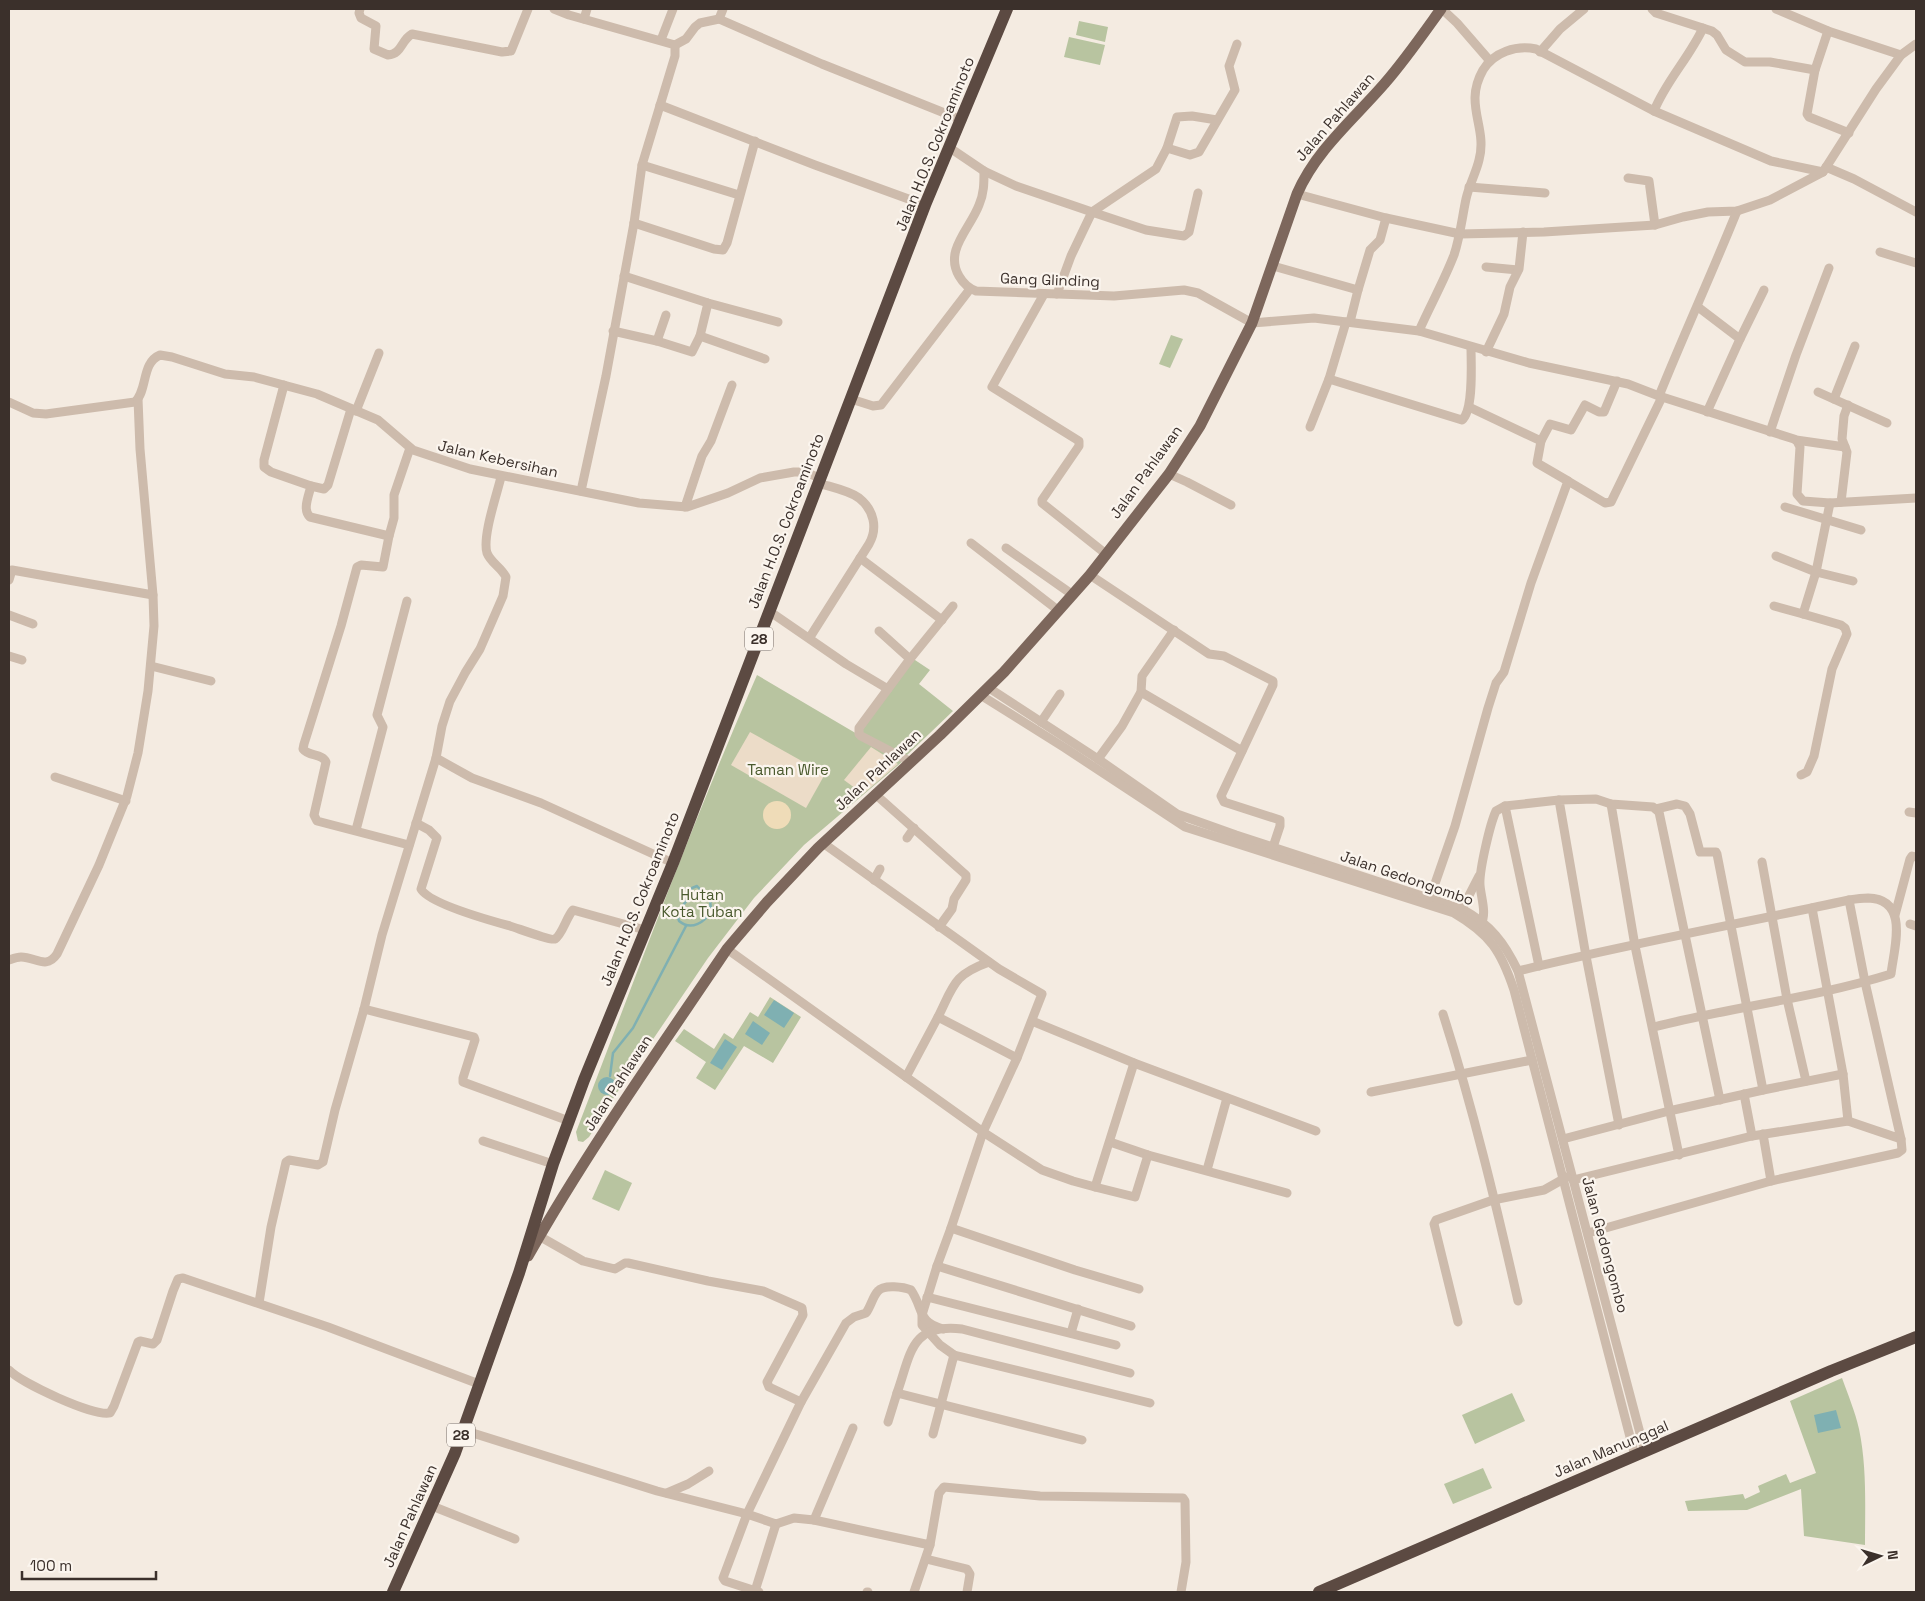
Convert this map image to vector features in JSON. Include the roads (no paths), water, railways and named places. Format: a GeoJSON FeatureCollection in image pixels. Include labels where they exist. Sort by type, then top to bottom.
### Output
{"type":"FeatureCollection","features":[{"type":"Feature","properties":{"kind":"highway","name":"Jalan H.O.S. Cokroaminoto"},"geometry":{"type":"LineString","coordinates":[[519,1273],[534,1220],[569,1121],[770,612],[925,205],[1007,9]]}},
{"type":"Feature","properties":{"kind":"highway","name":"Jalan Pahlawan"},"geometry":{"type":"LineString","coordinates":[[393,1592],[432,1506],[463,1430],[519,1273]]}},
{"type":"Feature","properties":{"kind":"highway","name":"Jalan Manunggal"},"geometry":{"type":"LineString","coordinates":[[1320,1592],[1844,1366],[1916,1337]]}},
{"type":"Feature","properties":{"kind":"main road","name":"Jalan Pahlawan"},"geometry":{"type":"LineString","coordinates":[[519,1273],[539,1236],[636,1084],[726,949],[823,843],[986,692],[1059,612],[1169,474],[1200,426],[1252,323],[1297,194],[1307,174],[1317,159],[1395,72],[1441,9]]}},
{"type":"Feature","properties":{"kind":"street"},"geometry":{"type":"LineString","coordinates":[[360,9],[361,18],[376,26],[374,49],[388,56],[399,51],[408,36],[412,34],[495,51],[511,51],[515,46],[528,9]]}},
{"type":"Feature","properties":{"kind":"street"},"geometry":{"type":"LineString","coordinates":[[554,9],[675,45],[686,39],[694,27],[700,23],[719,19],[822,64],[962,120]]}},
{"type":"Feature","properties":{"kind":"street"},"geometry":{"type":"LineString","coordinates":[[584,19],[587,9]]}},
{"type":"Feature","properties":{"kind":"street"},"geometry":{"type":"LineString","coordinates":[[661,40],[673,9]]}},
{"type":"Feature","properties":{"kind":"street"},"geometry":{"type":"LineString","coordinates":[[719,19],[723,9]]}},
{"type":"Feature","properties":{"kind":"street"},"geometry":{"type":"LineString","coordinates":[[1441,9],[1457,23],[1490,61]]}},
{"type":"Feature","properties":{"kind":"street"},"geometry":{"type":"LineString","coordinates":[[1540,52],[1552,37],[1584,9]]}},
{"type":"Feature","properties":{"kind":"street"},"geometry":{"type":"LineString","coordinates":[[1652,9],[1656,13],[1712,31],[1726,50],[1745,62],[1770,62],[1815,70]]}},
{"type":"Feature","properties":{"kind":"street"},"geometry":{"type":"LineString","coordinates":[[1776,9],[1828,31],[1901,55]]}},
{"type":"Feature","properties":{"kind":"street"},"geometry":{"type":"LineString","coordinates":[[1654,111],[1662,93],[1693,47],[1703,28]]}},
{"type":"Feature","properties":{"kind":"street"},"geometry":{"type":"LineString","coordinates":[[1828,31],[1815,70],[1808,106],[1808,116],[1849,133]]}},
{"type":"Feature","properties":{"kind":"street"},"geometry":{"type":"LineString","coordinates":[[1166,148],[1188,154],[1197,153],[1235,90],[1229,66],[1237,44]]}},
{"type":"Feature","properties":{"kind":"street"},"geometry":{"type":"LineString","coordinates":[[1297,194],[1386,218],[1460,234],[1655,226],[1708,212],[1737,211],[1770,200],[1824,170],[1876,89],[1901,55],[1916,44]]}},
{"type":"Feature","properties":{"kind":"street"},"geometry":{"type":"LineString","coordinates":[[580,491],[606,376],[634,223],[642,165],[675,56],[675,45]]}},
{"type":"Feature","properties":{"kind":"street"},"geometry":{"type":"LineString","coordinates":[[1419,331],[1447,272],[1460,234],[1469,187],[1481,152],[1474,93],[1490,61],[1504,52],[1531,48],[1654,111],[1771,161],[1824,170],[1854,180],[1916,212]]}},
{"type":"Feature","properties":{"kind":"street"},"geometry":{"type":"LineString","coordinates":[[660,105],[925,205]]}},
{"type":"Feature","properties":{"kind":"street"},"geometry":{"type":"LineString","coordinates":[[1057,294],[1070,256],[1092,212],[1156,169],[1178,117],[1192,116],[1217,120]]}},
{"type":"Feature","properties":{"kind":"street"},"geometry":{"type":"LineString","coordinates":[[634,223],[714,249],[723,250],[755,141]]}},
{"type":"Feature","properties":{"kind":"street"},"geometry":{"type":"LineString","coordinates":[[950,148],[984,171],[1016,186],[1146,230],[1184,236],[1189,232],[1198,193]]}},
{"type":"Feature","properties":{"kind":"street"},"geometry":{"type":"LineString","coordinates":[[642,165],[739,195]]}},
{"type":"Feature","properties":{"kind":"street"},"geometry":{"type":"LineString","coordinates":[[852,398],[873,406],[881,405],[970,289],[954,266],[954,252],[957,243],[964,235],[979,206],[982,196],[984,171]]}},
{"type":"Feature","properties":{"kind":"street"},"geometry":{"type":"LineString","coordinates":[[1628,178],[1649,181],[1655,226]]}},
{"type":"Feature","properties":{"kind":"street"},"geometry":{"type":"LineString","coordinates":[[1469,187],[1545,193]]}},
{"type":"Feature","properties":{"kind":"street"},"geometry":{"type":"LineString","coordinates":[[1617,381],[1604,412],[1585,406],[1571,430],[1550,424],[1541,442],[1536,463],[1538,466],[1605,503],[1611,502],[1661,397],[1681,342],[1698,307],[1737,211]]}},
{"type":"Feature","properties":{"kind":"street"},"geometry":{"type":"LineString","coordinates":[[1310,427],[1329,379],[1370,250],[1380,240],[1386,218]]}},
{"type":"Feature","properties":{"kind":"street"},"geometry":{"type":"LineString","coordinates":[[1486,352],[1504,314],[1510,288],[1518,270],[1523,232]]}},
{"type":"Feature","properties":{"kind":"street"},"geometry":{"type":"LineString","coordinates":[[1880,252],[1916,263]]}},
{"type":"Feature","properties":{"kind":"street"},"geometry":{"type":"LineString","coordinates":[[1273,266],[1358,290]]}},
{"type":"Feature","properties":{"kind":"street"},"geometry":{"type":"LineString","coordinates":[[1486,268],[1518,270]]}},
{"type":"Feature","properties":{"kind":"street"},"geometry":{"type":"LineString","coordinates":[[1770,432],[1796,355],[1829,268]]}},
{"type":"Feature","properties":{"kind":"street"},"geometry":{"type":"LineString","coordinates":[[624,276],[708,303],[778,322]]}},
{"type":"Feature","properties":{"kind":"street","name":"Gang Glinding"},"geometry":{"type":"LineString","coordinates":[[970,289],[981,292],[1114,296],[1190,291],[1252,323]]}},
{"type":"Feature","properties":{"kind":"street"},"geometry":{"type":"LineString","coordinates":[[1707,412],[1764,290]]}},
{"type":"Feature","properties":{"kind":"street"},"geometry":{"type":"LineString","coordinates":[[1044,294],[992,387],[1079,441],[1079,446],[1042,502],[1046,508],[1106,554]]}},
{"type":"Feature","properties":{"kind":"street"},"geometry":{"type":"LineString","coordinates":[[613,331],[657,341],[692,352],[700,336],[708,303]]}},
{"type":"Feature","properties":{"kind":"street"},"geometry":{"type":"LineString","coordinates":[[1698,307],[1740,338]]}},
{"type":"Feature","properties":{"kind":"street"},"geometry":{"type":"LineString","coordinates":[[657,341],[666,315]]}},
{"type":"Feature","properties":{"kind":"street"},"geometry":{"type":"LineString","coordinates":[[1252,323],[1307,318],[1419,331],[1486,352],[1617,381],[1796,440],[1845,448]]}},
{"type":"Feature","properties":{"kind":"street"},"geometry":{"type":"LineString","coordinates":[[700,336],[765,358]]}},
{"type":"Feature","properties":{"kind":"street"},"geometry":{"type":"LineString","coordinates":[[1834,399],[1855,346]]}},
{"type":"Feature","properties":{"kind":"street"},"geometry":{"type":"LineString","coordinates":[[1329,379],[1458,419],[1465,418],[1469,407],[1471,347]]}},
{"type":"Feature","properties":{"kind":"street"},"geometry":{"type":"LineString","coordinates":[[284,385],[264,460],[264,467],[271,472],[311,486],[322,489],[327,488],[353,410],[378,353]]}},
{"type":"Feature","properties":{"kind":"street","name":"Jalan Kebersihan"},"geometry":{"type":"LineString","coordinates":[[138,399],[150,363],[160,355],[172,357],[225,374],[254,377],[317,394],[378,420],[410,448],[436,459],[501,477],[639,503],[685,507],[728,493],[760,478],[794,472],[806,472],[859,498],[868,508],[875,526],[874,535],[810,637]]}},
{"type":"Feature","properties":{"kind":"street"},"geometry":{"type":"LineString","coordinates":[[685,507],[702,456],[711,441],[732,385]]}},
{"type":"Feature","properties":{"kind":"street"},"geometry":{"type":"LineString","coordinates":[[1818,392],[1888,423]]}},
{"type":"Feature","properties":{"kind":"street"},"geometry":{"type":"LineString","coordinates":[[9,402],[32,413],[46,414],[128,404],[138,399]]}},
{"type":"Feature","properties":{"kind":"street"},"geometry":{"type":"LineString","coordinates":[[9,960],[21,957],[47,962],[53,960],[99,865],[126,801],[138,753],[151,666],[154,626],[140,449],[138,399]]}},
{"type":"Feature","properties":{"kind":"street"},"geometry":{"type":"LineString","coordinates":[[1841,502],[1846,462],[1842,439],[1844,416],[1848,405]]}},
{"type":"Feature","properties":{"kind":"street"},"geometry":{"type":"LineString","coordinates":[[1469,407],[1541,442]]}},
{"type":"Feature","properties":{"kind":"street"},"geometry":{"type":"LineString","coordinates":[[1796,440],[1800,447],[1796,488],[1798,497],[1806,502],[1830,503],[1916,498]]}},
{"type":"Feature","properties":{"kind":"street"},"geometry":{"type":"LineString","coordinates":[[409,845],[318,821],[315,818],[314,811],[326,762],[322,757],[306,753],[303,749],[357,567],[361,565],[383,567],[394,518],[394,495],[410,448]]}},
{"type":"Feature","properties":{"kind":"street"},"geometry":{"type":"LineString","coordinates":[[1169,474],[1231,506]]}},
{"type":"Feature","properties":{"kind":"street"},"geometry":{"type":"LineString","coordinates":[[259,1303],[271,1227],[286,1162],[289,1160],[320,1165],[323,1162],[382,935],[436,758],[442,726],[450,702],[480,649],[503,596],[506,577],[501,568],[490,559],[486,546],[486,538],[501,477]]}},
{"type":"Feature","properties":{"kind":"street"},"geometry":{"type":"LineString","coordinates":[[1430,898],[1455,826],[1496,683],[1504,672],[1531,583],[1568,481]]}},
{"type":"Feature","properties":{"kind":"street"},"geometry":{"type":"LineString","coordinates":[[311,486],[306,510],[307,515],[310,517],[389,536]]}},
{"type":"Feature","properties":{"kind":"street"},"geometry":{"type":"LineString","coordinates":[[1803,614],[1816,572],[1830,503]]}},
{"type":"Feature","properties":{"kind":"street"},"geometry":{"type":"LineString","coordinates":[[1785,507],[1861,530]]}},
{"type":"Feature","properties":{"kind":"street"},"geometry":{"type":"LineString","coordinates":[[971,543],[1059,612]]}},
{"type":"Feature","properties":{"kind":"street"},"geometry":{"type":"LineString","coordinates":[[1006,548],[1073,595]]}},
{"type":"Feature","properties":{"kind":"street"},"geometry":{"type":"LineString","coordinates":[[1776,556],[1816,572],[1853,581]]}},
{"type":"Feature","properties":{"kind":"street"},"geometry":{"type":"LineString","coordinates":[[860,558],[942,620]]}},
{"type":"Feature","properties":{"kind":"street"},"geometry":{"type":"LineString","coordinates":[[9,580],[10,569],[153,595]]}},
{"type":"Feature","properties":{"kind":"street"},"geometry":{"type":"LineString","coordinates":[[1090,575],[1209,654],[1224,656],[1273,681],[1273,685],[1221,798],[1224,802],[1280,820],[1280,826],[1273,847]]}},
{"type":"Feature","properties":{"kind":"street"},"geometry":{"type":"LineString","coordinates":[[356,830],[383,726],[377,715],[406,601]]}},
{"type":"Feature","properties":{"kind":"street"},"geometry":{"type":"LineString","coordinates":[[911,762],[859,734],[859,728],[910,659],[953,606]]}},
{"type":"Feature","properties":{"kind":"street"},"geometry":{"type":"LineString","coordinates":[[1774,606],[1840,625],[1845,628],[1848,634],[1832,669],[1814,756],[1810,767],[1801,775]]}},
{"type":"Feature","properties":{"kind":"street"},"geometry":{"type":"LineString","coordinates":[[770,612],[810,637],[846,664],[888,689]]}},
{"type":"Feature","properties":{"kind":"street"},"geometry":{"type":"LineString","coordinates":[[9,615],[33,624]]}},
{"type":"Feature","properties":{"kind":"street"},"geometry":{"type":"LineString","coordinates":[[1098,760],[1122,726],[1141,692],[1142,676],[1174,630]]}},
{"type":"Feature","properties":{"kind":"street"},"geometry":{"type":"LineString","coordinates":[[879,631],[910,659]]}},
{"type":"Feature","properties":{"kind":"street"},"geometry":{"type":"LineString","coordinates":[[9,656],[22,660]]}},
{"type":"Feature","properties":{"kind":"street"},"geometry":{"type":"LineString","coordinates":[[151,666],[211,681]]}},
{"type":"Feature","properties":{"kind":"street","name":"Jalan Gedongombo"},"geometry":{"type":"LineString","coordinates":[[986,692],[1041,722],[1178,814],[1230,837],[1454,913],[1481,925],[1506,966],[1514,990],[1562,1179],[1640,1454]]}},
{"type":"Feature","properties":{"kind":"street","name":"Jalan Gedongombo"},"geometry":{"type":"LineString","coordinates":[[986,692],[1065,748],[1185,827],[1273,847],[1462,908],[1502,942],[1518,971],[1588,1233],[1640,1454]]}},
{"type":"Feature","properties":{"kind":"street"},"geometry":{"type":"LineString","coordinates":[[1141,692],[1242,751]]}},
{"type":"Feature","properties":{"kind":"street"},"geometry":{"type":"LineString","coordinates":[[1041,722],[1060,694]]}},
{"type":"Feature","properties":{"kind":"street"},"geometry":{"type":"LineString","coordinates":[[436,758],[472,778],[541,803],[672,863]]}},
{"type":"Feature","properties":{"kind":"street"},"geometry":{"type":"LineString","coordinates":[[55,777],[126,801]]}},
{"type":"Feature","properties":{"kind":"street"},"geometry":{"type":"LineString","coordinates":[[875,794],[966,875],[966,880],[954,899],[952,908],[939,927]]}},
{"type":"Feature","properties":{"kind":"street"},"geometry":{"type":"LineString","coordinates":[[1481,925],[1481,871],[1496,811],[1505,806],[1559,800],[1596,799],[1611,804],[1656,808],[1677,804],[1686,806],[1700,852],[1717,853],[1763,1090]]}},
{"type":"Feature","properties":{"kind":"street"},"geometry":{"type":"LineString","coordinates":[[1559,800],[1586,956],[1619,1125]]}},
{"type":"Feature","properties":{"kind":"street"},"geometry":{"type":"LineString","coordinates":[[1611,804],[1636,946],[1679,1155]]}},
{"type":"Feature","properties":{"kind":"street"},"geometry":{"type":"LineString","coordinates":[[1505,806],[1539,966]]}},
{"type":"Feature","properties":{"kind":"street"},"geometry":{"type":"LineString","coordinates":[[1656,808],[1659,812],[1686,935],[1720,1100]]}},
{"type":"Feature","properties":{"kind":"street"},"geometry":{"type":"LineString","coordinates":[[416,823],[429,830],[437,838],[421,889],[423,893],[433,898],[463,912],[534,933],[550,940],[558,935],[573,910],[645,930]]}},
{"type":"Feature","properties":{"kind":"street"},"geometry":{"type":"LineString","coordinates":[[907,838],[914,828]]}},
{"type":"Feature","properties":{"kind":"street"},"geometry":{"type":"LineString","coordinates":[[823,843],[989,962],[1041,993],[1042,996],[1017,1058],[983,1132],[927,1297],[922,1315],[922,1324],[944,1349],[954,1355],[1150,1403]]}},
{"type":"Feature","properties":{"kind":"street"},"geometry":{"type":"LineString","coordinates":[[1895,915],[1910,859],[1912,856],[1916,857]]}},
{"type":"Feature","properties":{"kind":"street"},"geometry":{"type":"LineString","coordinates":[[1762,862],[1787,999],[1806,1082]]}},
{"type":"Feature","properties":{"kind":"street"},"geometry":{"type":"LineString","coordinates":[[874,880],[880,870]]}},
{"type":"Feature","properties":{"kind":"street"},"geometry":{"type":"LineString","coordinates":[[1462,908],[1481,871]]}},
{"type":"Feature","properties":{"kind":"street"},"geometry":{"type":"LineString","coordinates":[[1518,971],[1849,900],[1878,899],[1891,908],[1895,915],[1897,923],[1891,974],[1865,982],[1702,1015],[1654,1028]]}},
{"type":"Feature","properties":{"kind":"street"},"geometry":{"type":"LineString","coordinates":[[1588,1233],[1772,1182],[1898,1153],[1902,1150],[1849,900]]}},
{"type":"Feature","properties":{"kind":"street"},"geometry":{"type":"LineString","coordinates":[[1812,908],[1843,1074],[1848,1121]]}},
{"type":"Feature","properties":{"kind":"street"},"geometry":{"type":"LineString","coordinates":[[726,949],[983,1132],[1042,1170],[1074,1181],[1134,1197],[1148,1155]]}},
{"type":"Feature","properties":{"kind":"street"},"geometry":{"type":"LineString","coordinates":[[906,1076],[957,979],[968,970],[989,962]]}},
{"type":"Feature","properties":{"kind":"street"},"geometry":{"type":"LineString","coordinates":[[364,1009],[474,1036],[475,1040],[463,1078],[464,1082],[569,1121]]}},
{"type":"Feature","properties":{"kind":"street"},"geometry":{"type":"LineString","coordinates":[[1443,1014],[1462,1074],[1518,1300]]}},
{"type":"Feature","properties":{"kind":"street"},"geometry":{"type":"LineString","coordinates":[[938,1017],[1017,1058]]}},
{"type":"Feature","properties":{"kind":"street"},"geometry":{"type":"LineString","coordinates":[[1032,1021],[1134,1063],[1316,1131]]}},
{"type":"Feature","properties":{"kind":"street"},"geometry":{"type":"LineString","coordinates":[[1371,1092],[1532,1060]]}},
{"type":"Feature","properties":{"kind":"street"},"geometry":{"type":"LineString","coordinates":[[1095,1187],[1134,1063]]}},
{"type":"Feature","properties":{"kind":"street"},"geometry":{"type":"LineString","coordinates":[[1563,1140],[1669,1111],[1843,1074]]}},
{"type":"Feature","properties":{"kind":"street"},"geometry":{"type":"LineString","coordinates":[[1744,1094],[1752,1136]]}},
{"type":"Feature","properties":{"kind":"street"},"geometry":{"type":"LineString","coordinates":[[1207,1170],[1227,1098]]}},
{"type":"Feature","properties":{"kind":"street"},"geometry":{"type":"LineString","coordinates":[[1458,1322],[1434,1224],[1442,1216],[1493,1200],[1544,1190],[1562,1179],[1679,1155],[1763,1134],[1848,1121],[1901,1139]]}},
{"type":"Feature","properties":{"kind":"street"},"geometry":{"type":"LineString","coordinates":[[1763,1134],[1772,1182]]}},
{"type":"Feature","properties":{"kind":"street"},"geometry":{"type":"LineString","coordinates":[[483,1141],[553,1164]]}},
{"type":"Feature","properties":{"kind":"street"},"geometry":{"type":"LineString","coordinates":[[1110,1142],[1148,1155],[1287,1193]]}},
{"type":"Feature","properties":{"kind":"street"},"geometry":{"type":"LineString","coordinates":[[952,1228],[1074,1270],[1139,1289]]}},
{"type":"Feature","properties":{"kind":"street"},"geometry":{"type":"LineString","coordinates":[[539,1236],[583,1261],[615,1269],[628,1263],[763,1291],[802,1308],[803,1314],[767,1382],[769,1387],[801,1402]]}},
{"type":"Feature","properties":{"kind":"street"},"geometry":{"type":"LineString","coordinates":[[937,1266],[1131,1326]]}},
{"type":"Feature","properties":{"kind":"street"},"geometry":{"type":"LineString","coordinates":[[9,1370],[19,1378],[42,1390],[81,1407],[107,1414],[110,1413],[138,1342],[152,1344],[157,1340],[178,1279],[185,1279],[259,1303],[479,1384]]}},
{"type":"Feature","properties":{"kind":"street"},"geometry":{"type":"LineString","coordinates":[[776,1524],[757,1592],[723,1580],[747,1514],[801,1402],[846,1323],[854,1317],[866,1313],[878,1290],[887,1287],[909,1289],[916,1297],[927,1323],[943,1329]]}},
{"type":"Feature","properties":{"kind":"street"},"geometry":{"type":"LineString","coordinates":[[927,1297],[1116,1345]]}},
{"type":"Feature","properties":{"kind":"street"},"geometry":{"type":"LineString","coordinates":[[1071,1333],[1078,1309]]}},
{"type":"Feature","properties":{"kind":"street"},"geometry":{"type":"LineString","coordinates":[[888,1422],[912,1347],[924,1333],[928,1332],[943,1329],[962,1329],[1130,1373]]}},
{"type":"Feature","properties":{"kind":"street"},"geometry":{"type":"LineString","coordinates":[[933,1434],[954,1355]]}},
{"type":"Feature","properties":{"kind":"street"},"geometry":{"type":"LineString","coordinates":[[897,1393],[1082,1440]]}},
{"type":"Feature","properties":{"kind":"street"},"geometry":{"type":"LineString","coordinates":[[814,1520],[852,1428]]}},
{"type":"Feature","properties":{"kind":"street"},"geometry":{"type":"LineString","coordinates":[[463,1430],[667,1493],[747,1514],[776,1524],[794,1518],[814,1520],[930,1545]]}},
{"type":"Feature","properties":{"kind":"street"},"geometry":{"type":"LineString","coordinates":[[667,1493],[688,1484],[709,1471]]}},
{"type":"Feature","properties":{"kind":"street"},"geometry":{"type":"LineString","coordinates":[[914,1592],[930,1545],[939,1493],[944,1487],[1040,1496],[1183,1498],[1185,1501],[1186,1562],[1181,1592]]}},
{"type":"Feature","properties":{"kind":"street"},"geometry":{"type":"LineString","coordinates":[[432,1506],[515,1539]]}},
{"type":"Feature","properties":{"kind":"street"},"geometry":{"type":"LineString","coordinates":[[926,1559],[967,1569],[970,1574],[967,1592]]}},
{"type":"Feature","properties":{"kind":"water"},"geometry":{"type":"Polygon","coordinates":[[[774,1000],[794,1013],[784,1028],[764,1015],[774,1000]]]}},
{"type":"Feature","properties":{"kind":"water"},"geometry":{"type":"Polygon","coordinates":[[[753,1021],[770,1033],[762,1045],[745,1034],[753,1021]]]}},
{"type":"Feature","properties":{"kind":"water"},"geometry":{"type":"Polygon","coordinates":[[[725,1039],[737,1047],[722,1070],[710,1063],[725,1039]]]}},
{"type":"Feature","properties":{"kind":"water"},"geometry":{"type":"Polygon","coordinates":[[[607,1077],[613,1080],[616,1086],[613,1092],[607,1095],[601,1092],[598,1086],[601,1080],[607,1077]]]}},
{"type":"Feature","properties":{"kind":"water"},"geometry":{"type":"Polygon","coordinates":[[[1836,1410],[1841,1428],[1818,1433],[1814,1415],[1836,1410]]]}},
{"type":"Feature","properties":{"kind":"waterway"},"geometry":{"type":"LineString","coordinates":[[697,886],[710,900],[711,910],[701,922],[693,925],[684,924],[679,921],[677,914],[689,897],[692,888],[697,886]]}},
{"type":"Feature","properties":{"kind":"waterway"},"geometry":{"type":"LineString","coordinates":[[610,1076],[613,1053],[633,1028],[686,926]]}},
{"type":"Feature","properties":{"kind":"park label","name":"Taman Wire"},"geometry":{"type":"Point","coordinates":[788,770]}},
{"type":"Feature","properties":{"kind":"park label","name":"Hutan Kota Tuban"},"geometry":{"type":"Point","coordinates":[702,904]}}]}
